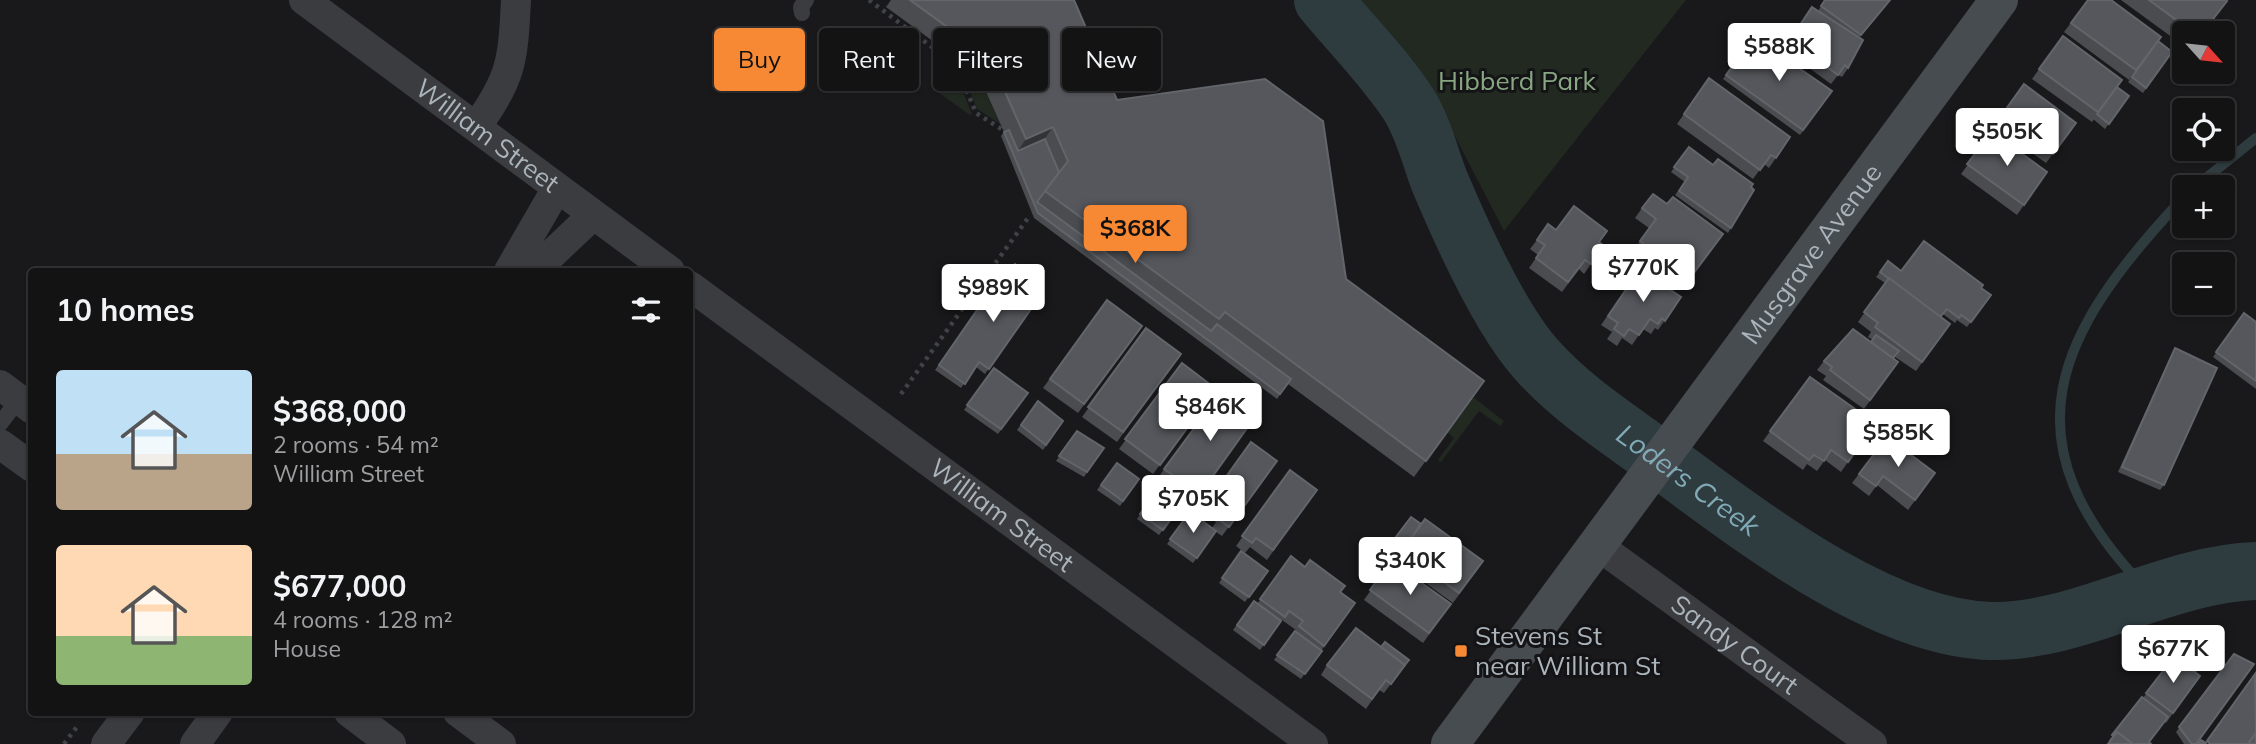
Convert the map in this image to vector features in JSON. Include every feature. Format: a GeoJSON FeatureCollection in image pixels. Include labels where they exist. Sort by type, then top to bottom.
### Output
{"type":"FeatureCollection","features":[{"type":"Feature","properties":{"kind":"main road","name":"Musgrave Avenue"},"geometry":{"type":"LineString","coordinates":[[1450,744],[1999,0]]}},
{"type":"Feature","properties":{"kind":"street","name":"William Street"},"geometry":{"type":"LineString","coordinates":[[304,0],[666,268]]}},
{"type":"Feature","properties":{"kind":"street"},"geometry":{"type":"LineString","coordinates":[[476,127],[507,78],[513,50],[516,0]]}},
{"type":"Feature","properties":{"kind":"street"},"geometry":{"type":"LineString","coordinates":[[511,268],[557,188]]}},
{"type":"Feature","properties":{"kind":"street"},"geometry":{"type":"LineString","coordinates":[[537,268],[593,215]]}},
{"type":"Feature","properties":{"kind":"street","name":"William Street"},"geometry":{"type":"LineString","coordinates":[[693,288],[1313,744]]}},
{"type":"Feature","properties":{"kind":"street"},"geometry":{"type":"LineString","coordinates":[[0,444],[28,464]]}},
{"type":"Feature","properties":{"kind":"street","name":"Sandy Court"},"geometry":{"type":"LineString","coordinates":[[1597,545],[1872,744]]}},
{"type":"Feature","properties":{"kind":"street"},"geometry":{"type":"LineString","coordinates":[[106,744],[127,716]]}},
{"type":"Feature","properties":{"kind":"street"},"geometry":{"type":"LineString","coordinates":[[195,744],[215,716]]}},
{"type":"Feature","properties":{"kind":"street"},"geometry":{"type":"LineString","coordinates":[[354,716],[391,744]]}},
{"type":"Feature","properties":{"kind":"street"},"geometry":{"type":"LineString","coordinates":[[463,716],[501,744]]}},
{"type":"Feature","properties":{"kind":"lane"},"geometry":{"type":"LineString","coordinates":[[0,424],[17,398]]}},
{"type":"Feature","properties":{"kind":"path"},"geometry":{"type":"LineString","coordinates":[[869,0],[956,65],[976,113],[1003,130]]}},
{"type":"Feature","properties":{"kind":"path"},"geometry":{"type":"LineString","coordinates":[[901,394],[1028,218]]}},
{"type":"Feature","properties":{"kind":"green space","name":"Hibberd Park"},"geometry":{"type":"Polygon","coordinates":[[[1350,0],[1686,0],[1504,231],[1434,96],[1350,0]]]}},
{"type":"Feature","properties":{"kind":"green space"},"geometry":{"type":"Polygon","coordinates":[[[936,91],[963,91],[972,114],[936,91]]]}},
{"type":"Feature","properties":{"kind":"green space"},"geometry":{"type":"Polygon","coordinates":[[[970,91],[985,91],[1000,124],[977,109],[970,91]]]}},
{"type":"Feature","properties":{"kind":"green space"},"geometry":{"type":"Polygon","coordinates":[[[1473,397],[1504,421],[1500,426],[1479,411],[1441,462],[1438,460],[1454,438],[1447,432],[1473,397]]]}},
{"type":"Feature","properties":{"kind":"building"},"geometry":{"type":"Polygon","coordinates":[[[910,0],[1074,0],[1086,28],[1062,28],[1062,91],[1113,91],[1117,100],[1265,79],[1323,121],[1346,279],[1484,381],[1426,461],[1225,312],[1219,319],[1045,191],[1068,161],[1053,127],[1026,139],[1005,91],[1048,91],[1048,28],[949,28],[910,0]]]}},
{"type":"Feature","properties":{"kind":"building"},"geometry":{"type":"Polygon","coordinates":[[[1825,0],[1890,0],[1861,35],[1821,6],[1825,0]]]}},
{"type":"Feature","properties":{"kind":"building"},"geometry":{"type":"Polygon","coordinates":[[[2088,0],[2111,0],[2161,37],[2136,70],[2071,23],[2088,0]]]}},
{"type":"Feature","properties":{"kind":"building"},"geometry":{"type":"Polygon","coordinates":[[[2149,0],[2227,1],[2211,21],[2178,21],[2149,0]]]}},
{"type":"Feature","properties":{"kind":"building"},"geometry":{"type":"Polygon","coordinates":[[[1812,7],[1863,40],[1848,68],[1845,65],[1838,75],[1797,45],[1799,42],[1792,37],[1812,7]]]}},
{"type":"Feature","properties":{"kind":"building"},"geometry":{"type":"Polygon","coordinates":[[[2063,36],[2122,80],[2098,112],[2039,69],[2063,36]]]}},
{"type":"Feature","properties":{"kind":"building"},"geometry":{"type":"Polygon","coordinates":[[[1754,37],[1832,91],[1803,130],[1726,75],[1754,37]]]}},
{"type":"Feature","properties":{"kind":"building"},"geometry":{"type":"Polygon","coordinates":[[[2158,41],[2172,52],[2146,88],[2132,77],[2158,41]]]}},
{"type":"Feature","properties":{"kind":"building"},"geometry":{"type":"Polygon","coordinates":[[[1709,78],[1790,137],[1776,158],[1771,155],[1760,170],[1684,114],[1709,78]]]}},
{"type":"Feature","properties":{"kind":"building"},"geometry":{"type":"Polygon","coordinates":[[[2024,84],[2076,123],[2053,154],[2001,116],[2024,84]]]}},
{"type":"Feature","properties":{"kind":"building"},"geometry":{"type":"Polygon","coordinates":[[[2117,87],[2129,96],[2109,124],[2097,114],[2117,87]]]}},
{"type":"Feature","properties":{"kind":"building"},"geometry":{"type":"Polygon","coordinates":[[[1009,130],[1018,151],[1045,139],[1059,172],[1037,202],[1211,331],[1217,324],[1291,379],[1280,394],[1038,213],[1004,132],[1009,130]]]}},
{"type":"Feature","properties":{"kind":"building"},"geometry":{"type":"Polygon","coordinates":[[[1992,132],[2047,172],[2024,205],[1967,164],[1992,132]]]}},
{"type":"Feature","properties":{"kind":"building"},"geometry":{"type":"Polygon","coordinates":[[[1689,147],[1713,165],[1718,159],[1753,184],[1751,187],[1754,190],[1731,228],[1679,191],[1688,177],[1674,167],[1689,147]]]}},
{"type":"Feature","properties":{"kind":"building"},"geometry":{"type":"Polygon","coordinates":[[[1653,194],[1667,204],[1673,197],[1723,234],[1690,278],[1640,241],[1656,219],[1642,208],[1653,194]]]}},
{"type":"Feature","properties":{"kind":"building"},"geometry":{"type":"Polygon","coordinates":[[[1574,206],[1607,231],[1599,242],[1604,246],[1591,264],[1585,260],[1568,282],[1536,258],[1545,245],[1537,240],[1548,224],[1556,230],[1574,206]]]}},
{"type":"Feature","properties":{"kind":"building"},"geometry":{"type":"Polygon","coordinates":[[[1924,241],[1983,285],[1981,288],[1991,295],[1971,322],[1961,315],[1959,318],[1947,309],[1940,317],[1880,272],[1888,261],[1901,271],[1924,241]]]}},
{"type":"Feature","properties":{"kind":"building"},"geometry":{"type":"Polygon","coordinates":[[[1015,264],[1042,283],[1033,295],[1038,299],[989,369],[979,362],[965,384],[939,365],[1002,274],[1006,277],[1015,264]]]}},
{"type":"Feature","properties":{"kind":"building"},"geometry":{"type":"Polygon","coordinates":[[[1640,269],[1681,297],[1665,321],[1662,318],[1658,324],[1650,319],[1639,335],[1629,329],[1624,336],[1614,329],[1618,323],[1608,316],[1640,269]]]}},
{"type":"Feature","properties":{"kind":"building"},"geometry":{"type":"Polygon","coordinates":[[[1889,278],[1950,324],[1922,362],[1875,327],[1878,323],[1864,312],[1889,278]]]}},
{"type":"Feature","properties":{"kind":"building"},"geometry":{"type":"Polygon","coordinates":[[[1107,300],[1142,326],[1084,404],[1050,379],[1107,300]]]}},
{"type":"Feature","properties":{"kind":"building"},"geometry":{"type":"Polygon","coordinates":[[[2244,313],[2256,322],[2256,381],[2216,352],[2244,313]]]}},
{"type":"Feature","properties":{"kind":"building"},"geometry":{"type":"Polygon","coordinates":[[[1146,328],[1181,354],[1123,432],[1088,407],[1146,328]]]}},
{"type":"Feature","properties":{"kind":"building"},"geometry":{"type":"Polygon","coordinates":[[[1853,329],[1898,362],[1870,400],[1830,370],[1832,367],[1824,361],[1853,329]]]}},
{"type":"Feature","properties":{"kind":"building"},"geometry":{"type":"Polygon","coordinates":[[[1876,335],[1899,351],[1893,358],[1871,342],[1876,335]]]}},
{"type":"Feature","properties":{"kind":"building"},"geometry":{"type":"Polygon","coordinates":[[[2175,348],[2217,368],[2164,485],[2122,467],[2175,348]]]}},
{"type":"Feature","properties":{"kind":"building"},"geometry":{"type":"Polygon","coordinates":[[[1182,363],[1216,389],[1160,465],[1125,439],[1182,363]]]}},
{"type":"Feature","properties":{"kind":"building"},"geometry":{"type":"Polygon","coordinates":[[[994,368],[1028,393],[1001,429],[967,405],[994,368]]]}},
{"type":"Feature","properties":{"kind":"building"},"geometry":{"type":"Polygon","coordinates":[[[1810,377],[1865,416],[1862,421],[1872,428],[1848,462],[1831,450],[1824,461],[1814,455],[1809,460],[1770,431],[1810,377]]]}},
{"type":"Feature","properties":{"kind":"building"},"geometry":{"type":"Polygon","coordinates":[[[1221,392],[1255,417],[1200,494],[1164,469],[1221,392]]]}},
{"type":"Feature","properties":{"kind":"building"},"geometry":{"type":"Polygon","coordinates":[[[1038,401],[1063,421],[1046,445],[1021,425],[1038,401]]]}},
{"type":"Feature","properties":{"kind":"building"},"geometry":{"type":"Polygon","coordinates":[[[1077,431],[1104,448],[1087,472],[1059,456],[1077,431]]]}},
{"type":"Feature","properties":{"kind":"building"},"geometry":{"type":"Polygon","coordinates":[[[1887,437],[1935,473],[1915,500],[1883,476],[1876,486],[1859,474],[1887,437]]]}},
{"type":"Feature","properties":{"kind":"building"},"geometry":{"type":"Polygon","coordinates":[[[1251,442],[1277,461],[1229,527],[1218,519],[1223,513],[1208,502],[1251,442]]]}},
{"type":"Feature","properties":{"kind":"building"},"geometry":{"type":"Polygon","coordinates":[[[1117,463],[1139,479],[1123,501],[1101,485],[1117,463]]]}},
{"type":"Feature","properties":{"kind":"building"},"geometry":{"type":"Polygon","coordinates":[[[1290,470],[1317,490],[1273,550],[1256,538],[1252,543],[1242,536],[1290,470]]]}},
{"type":"Feature","properties":{"kind":"building"},"geometry":{"type":"Polygon","coordinates":[[[1156,492],[1179,508],[1163,530],[1140,514],[1156,492]]]}},
{"type":"Feature","properties":{"kind":"building"},"geometry":{"type":"Polygon","coordinates":[[[1190,512],[1216,531],[1197,558],[1170,539],[1190,512]]]}},
{"type":"Feature","properties":{"kind":"building"},"geometry":{"type":"Polygon","coordinates":[[[1411,517],[1421,524],[1400,554],[1389,546],[1411,517]]]}},
{"type":"Feature","properties":{"kind":"building"},"geometry":{"type":"Polygon","coordinates":[[[1425,519],[1483,561],[1459,593],[1402,551],[1425,519]]]}},
{"type":"Feature","properties":{"kind":"building"},"geometry":{"type":"Polygon","coordinates":[[[1241,551],[1268,571],[1249,597],[1222,578],[1241,551]]]}},
{"type":"Feature","properties":{"kind":"building"},"geometry":{"type":"Polygon","coordinates":[[[1291,556],[1305,567],[1310,560],[1345,586],[1340,592],[1355,603],[1324,646],[1299,626],[1303,621],[1289,611],[1285,617],[1260,599],[1291,556]]]}},
{"type":"Feature","properties":{"kind":"building"},"geometry":{"type":"Polygon","coordinates":[[[1391,561],[1451,604],[1429,633],[1370,590],[1391,561]]]}},
{"type":"Feature","properties":{"kind":"building"},"geometry":{"type":"Polygon","coordinates":[[[1254,601],[1281,621],[1264,645],[1237,625],[1254,601]]]}},
{"type":"Feature","properties":{"kind":"building"},"geometry":{"type":"Polygon","coordinates":[[[2192,627],[2211,641],[2198,658],[2195,673],[2175,658],[2184,647],[2180,644],[2192,627]]]}},
{"type":"Feature","properties":{"kind":"building"},"geometry":{"type":"Polygon","coordinates":[[[1356,628],[1405,665],[1391,684],[1386,680],[1372,699],[1327,665],[1356,628]]]}},
{"type":"Feature","properties":{"kind":"building"},"geometry":{"type":"Polygon","coordinates":[[[1295,631],[1322,651],[1305,674],[1277,655],[1295,631]]]}},
{"type":"Feature","properties":{"kind":"building"},"geometry":{"type":"Polygon","coordinates":[[[1385,642],[1409,660],[1405,665],[1381,647],[1385,642]]]}},
{"type":"Feature","properties":{"kind":"building"},"geometry":{"type":"Polygon","coordinates":[[[2234,654],[2254,664],[2196,744],[2192,744],[2179,727],[2234,654]]]}},
{"type":"Feature","properties":{"kind":"building"},"geometry":{"type":"Polygon","coordinates":[[[2174,657],[2200,676],[2173,713],[2146,693],[2174,657]]]}},
{"type":"Feature","properties":{"kind":"building"},"geometry":{"type":"Polygon","coordinates":[[[2255,674],[2256,733],[2248,744],[2210,744],[2207,741],[2255,674]]]}},
{"type":"Feature","properties":{"kind":"building"},"geometry":{"type":"Polygon","coordinates":[[[2142,697],[2168,717],[2149,742],[2151,744],[2133,744],[2117,732],[2112,735],[2142,697]]]}},
{"type":"Feature","properties":{"kind":"building"},"geometry":{"type":"Polygon","coordinates":[[[2117,732],[2133,744],[2108,744],[2117,732]]]}},
{"type":"Feature","properties":{"kind":"building"},"geometry":{"type":"Polygon","coordinates":[[[2256,733],[2256,744],[2248,744],[2256,733]]]}},
{"type":"Feature","properties":{"kind":"waterway","name":"Loders Creek"},"geometry":{"type":"LineString","coordinates":[[1323,0],[1379,65],[1409,105],[1469,248],[1495,298],[1522,342],[1536,359],[1596,413],[1775,542],[1817,569],[1861,593],[1906,612],[1949,626],[1992,631],[2025,629],[2058,622],[2189,582],[2222,574],[2256,571]]}},
{"type":"Feature","properties":{"kind":"waterway"},"geometry":{"type":"LineString","coordinates":[[2210,175],[2256,138]]}},
{"type":"Feature","properties":{"kind":"waterway"},"geometry":{"type":"LineString","coordinates":[[2149,592],[2102,537],[2074,486],[2061,437],[2063,389],[2077,342],[2104,295],[2172,211]]}},
{"type":"Feature","properties":{"kind":"place","name":"Stevens St near William St"},"geometry":{"type":"Point","coordinates":[1461,651]}}]}
